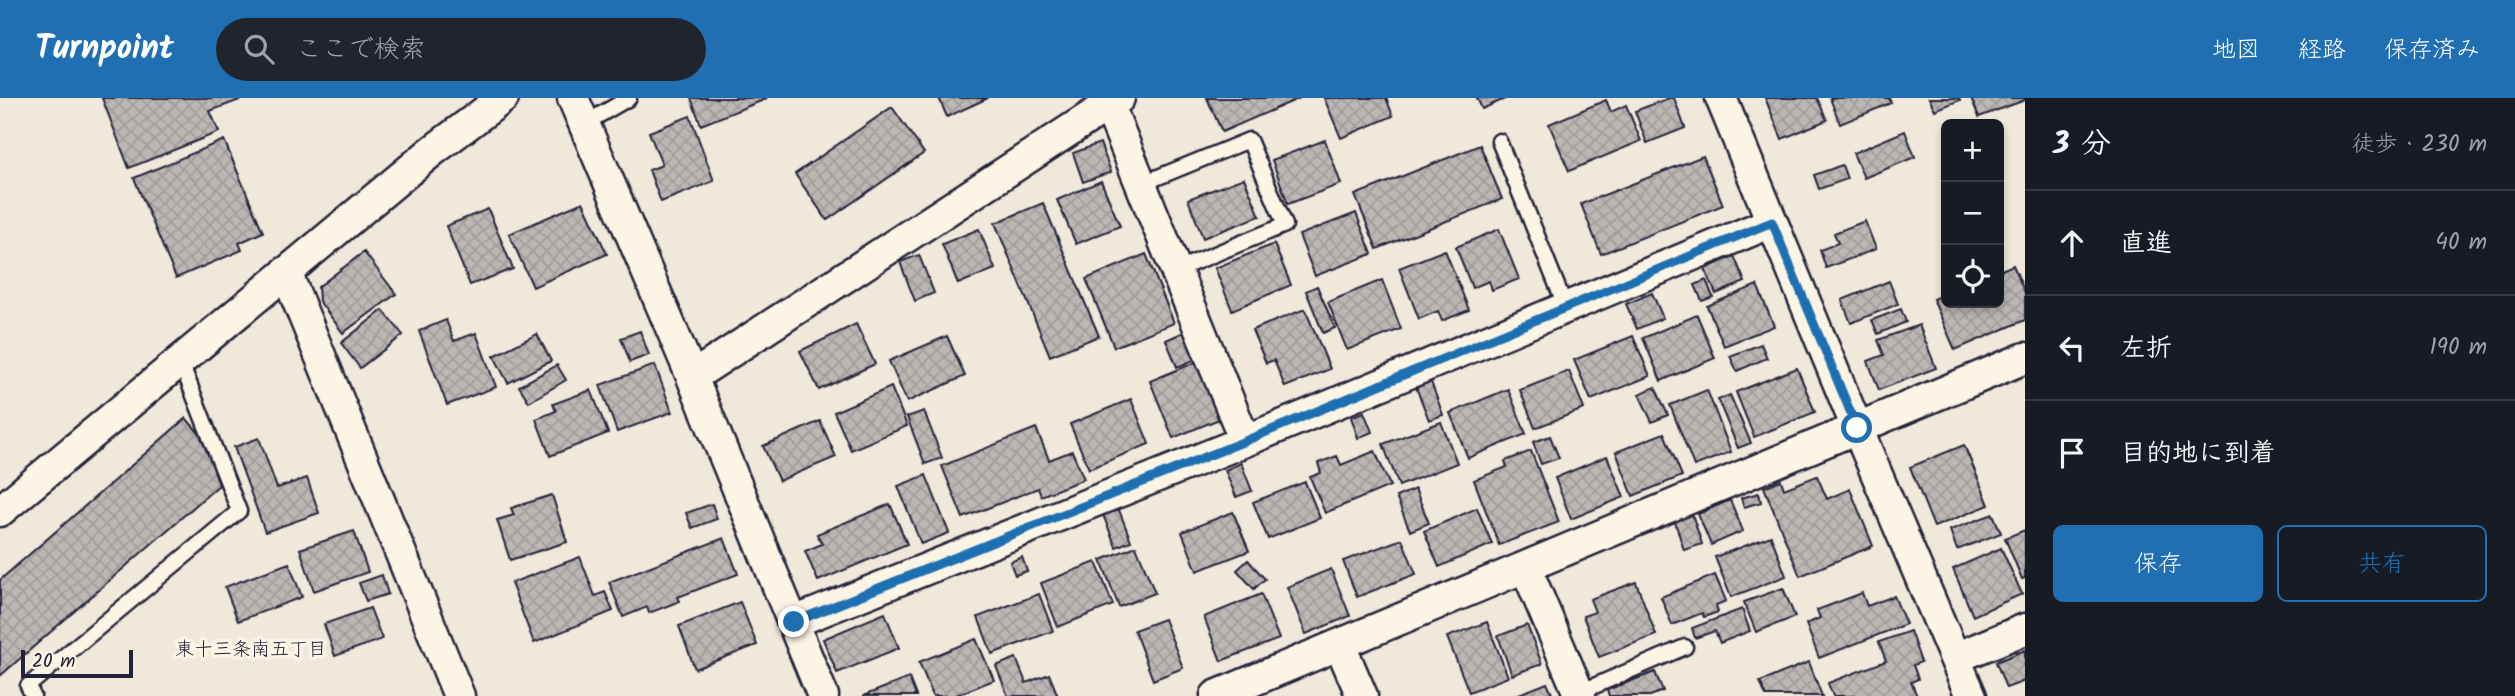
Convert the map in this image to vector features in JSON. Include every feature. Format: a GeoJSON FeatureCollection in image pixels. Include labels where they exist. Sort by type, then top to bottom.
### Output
{"type":"FeatureCollection","features":[{"type":"Feature","properties":{"kind":"street"},"geometry":{"type":"LineString","coordinates":[[0,511],[431,152],[503,98]]}},
{"type":"Feature","properties":{"kind":"street"},"geometry":{"type":"LineString","coordinates":[[1721,98],[1971,696]]}},
{"type":"Feature","properties":{"kind":"street"},"geometry":{"type":"LineString","coordinates":[[692,377],[1114,101],[1141,184],[1245,441]]}},
{"type":"Feature","properties":{"kind":"street"},"geometry":{"type":"LineString","coordinates":[[578,111],[824,696]]}},
{"type":"Feature","properties":{"kind":"street"},"geometry":{"type":"LineString","coordinates":[[794,622],[1245,441],[1772,222]]}},
{"type":"Feature","properties":{"kind":"street"},"geometry":{"type":"LineString","coordinates":[[286,272],[459,696]]}},
{"type":"Feature","properties":{"kind":"street"},"geometry":{"type":"LineString","coordinates":[[1216,696],[2025,358]]}},
{"type":"Feature","properties":{"kind":"street"},"geometry":{"type":"LineString","coordinates":[[1526,568],[1579,694]]}},
{"type":"Feature","properties":{"kind":"street"},"geometry":{"type":"LineString","coordinates":[[1955,658],[2025,629]]}},
{"type":"Feature","properties":{"kind":"street"},"geometry":{"type":"LineString","coordinates":[[1340,645],[1362,696]]}},
{"type":"Feature","properties":{"kind":"lane"},"geometry":{"type":"LineString","coordinates":[[578,111],[629,98]]}},
{"type":"Feature","properties":{"kind":"lane"},"geometry":{"type":"LineString","coordinates":[[1141,184],[1249,140],[1285,225],[1176,270]]}},
{"type":"Feature","properties":{"kind":"lane"},"geometry":{"type":"LineString","coordinates":[[1499,141],[1566,308]]}},
{"type":"Feature","properties":{"kind":"lane"},"geometry":{"type":"LineString","coordinates":[[33,696],[28,686],[239,512],[180,360]]}},
{"type":"Feature","properties":{"kind":"lane"},"geometry":{"type":"LineString","coordinates":[[1579,694],[1685,647]]}},
{"type":"Feature","properties":{"kind":"building"},"geometry":{"type":"Polygon","coordinates":[[[102,98],[245,98],[210,111],[219,132],[129,168],[102,98]]]}},
{"type":"Feature","properties":{"kind":"building"},"geometry":{"type":"Polygon","coordinates":[[[691,98],[766,98],[766,99],[701,125],[691,98]]]}},
{"type":"Feature","properties":{"kind":"building"},"geometry":{"type":"Polygon","coordinates":[[[939,98],[988,98],[947,117],[939,98]]]}},
{"type":"Feature","properties":{"kind":"building"},"geometry":{"type":"Polygon","coordinates":[[[1207,98],[1300,98],[1222,132],[1207,98]]]}},
{"type":"Feature","properties":{"kind":"building"},"geometry":{"type":"Polygon","coordinates":[[[1324,98],[1386,98],[1393,116],[1341,138],[1324,98]]]}},
{"type":"Feature","properties":{"kind":"building"},"geometry":{"type":"Polygon","coordinates":[[[1477,98],[1507,98],[1482,109],[1477,98]]]}},
{"type":"Feature","properties":{"kind":"building"},"geometry":{"type":"Polygon","coordinates":[[[1674,98],[1685,128],[1647,143],[1635,111],[1674,98]]]}},
{"type":"Feature","properties":{"kind":"building"},"geometry":{"type":"Polygon","coordinates":[[[1765,98],[1817,98],[1827,120],[1782,139],[1765,98]]]}},
{"type":"Feature","properties":{"kind":"building"},"geometry":{"type":"Polygon","coordinates":[[[1830,98],[1889,98],[1891,103],[1840,124],[1830,98]]]}},
{"type":"Feature","properties":{"kind":"building"},"geometry":{"type":"Polygon","coordinates":[[[1929,98],[1959,98],[1960,100],[1935,110],[1929,98]]]}},
{"type":"Feature","properties":{"kind":"building"},"geometry":{"type":"Polygon","coordinates":[[[1971,98],[2025,98],[2025,100],[1979,117],[1971,98]]]}},
{"type":"Feature","properties":{"kind":"building"},"geometry":{"type":"Polygon","coordinates":[[[1606,100],[1611,112],[1626,105],[1641,141],[1569,171],[1549,124],[1606,100]]]}},
{"type":"Feature","properties":{"kind":"building"},"geometry":{"type":"Polygon","coordinates":[[[892,107],[924,153],[827,220],[795,174],[892,107]]]}},
{"type":"Feature","properties":{"kind":"building"},"geometry":{"type":"Polygon","coordinates":[[[690,116],[714,181],[661,202],[649,170],[662,165],[649,132],[690,116]]]}},
{"type":"Feature","properties":{"kind":"building"},"geometry":{"type":"Polygon","coordinates":[[[1905,131],[1915,157],[1864,178],[1853,153],[1905,131]]]}},
{"type":"Feature","properties":{"kind":"building"},"geometry":{"type":"Polygon","coordinates":[[[224,140],[263,232],[239,243],[242,250],[176,278],[134,178],[224,140]]]}},
{"type":"Feature","properties":{"kind":"building"},"geometry":{"type":"Polygon","coordinates":[[[1325,140],[1341,184],[1288,204],[1272,160],[1325,140]]]}},
{"type":"Feature","properties":{"kind":"building"},"geometry":{"type":"Polygon","coordinates":[[[1100,143],[1111,172],[1083,182],[1073,153],[1100,143]]]}},
{"type":"Feature","properties":{"kind":"building"},"geometry":{"type":"Polygon","coordinates":[[[1480,145],[1502,199],[1377,249],[1355,195],[1480,145]]]}},
{"type":"Feature","properties":{"kind":"building"},"geometry":{"type":"Polygon","coordinates":[[[1703,156],[1723,205],[1601,254],[1581,204],[1703,156]]]}},
{"type":"Feature","properties":{"kind":"building"},"geometry":{"type":"Polygon","coordinates":[[[1842,165],[1847,179],[1819,189],[1814,175],[1842,165]]]}},
{"type":"Feature","properties":{"kind":"building"},"geometry":{"type":"Polygon","coordinates":[[[1244,178],[1260,216],[1203,238],[1188,199],[1244,178]]]}},
{"type":"Feature","properties":{"kind":"building"},"geometry":{"type":"Polygon","coordinates":[[[1101,181],[1120,226],[1076,244],[1057,200],[1101,181]]]}},
{"type":"Feature","properties":{"kind":"building"},"geometry":{"type":"Polygon","coordinates":[[[583,202],[607,254],[533,287],[509,234],[583,202]]]}},
{"type":"Feature","properties":{"kind":"building"},"geometry":{"type":"Polygon","coordinates":[[[1043,203],[1099,336],[1050,356],[995,223],[1043,203]]]}},
{"type":"Feature","properties":{"kind":"building"},"geometry":{"type":"Polygon","coordinates":[[[488,209],[513,269],[470,285],[446,226],[488,209]]]}},
{"type":"Feature","properties":{"kind":"building"},"geometry":{"type":"Polygon","coordinates":[[[1356,213],[1372,254],[1315,276],[1299,235],[1356,213]]]}},
{"type":"Feature","properties":{"kind":"building"},"geometry":{"type":"Polygon","coordinates":[[[1865,221],[1876,249],[1826,268],[1820,250],[1838,243],[1834,233],[1865,221]]]}},
{"type":"Feature","properties":{"kind":"building"},"geometry":{"type":"Polygon","coordinates":[[[979,229],[995,269],[958,284],[942,244],[979,229]]]}},
{"type":"Feature","properties":{"kind":"building"},"geometry":{"type":"Polygon","coordinates":[[[1499,229],[1519,279],[1492,290],[1489,281],[1472,288],[1456,247],[1499,229]]]}},
{"type":"Feature","properties":{"kind":"building"},"geometry":{"type":"Polygon","coordinates":[[[1274,244],[1291,285],[1232,310],[1215,268],[1274,244]]]}},
{"type":"Feature","properties":{"kind":"building"},"geometry":{"type":"Polygon","coordinates":[[[1445,250],[1469,310],[1442,321],[1438,311],[1419,319],[1399,268],[1445,250]]]}},
{"type":"Feature","properties":{"kind":"building"},"geometry":{"type":"Polygon","coordinates":[[[364,252],[396,294],[343,333],[319,301],[318,287],[364,252]]]}},
{"type":"Feature","properties":{"kind":"building"},"geometry":{"type":"Polygon","coordinates":[[[1146,254],[1174,323],[1114,347],[1086,279],[1146,254]]]}},
{"type":"Feature","properties":{"kind":"building"},"geometry":{"type":"Polygon","coordinates":[[[919,255],[934,293],[915,301],[900,262],[919,255]]]}},
{"type":"Feature","properties":{"kind":"building"},"geometry":{"type":"Polygon","coordinates":[[[1734,256],[1745,282],[1716,294],[1705,269],[1734,256]]]}},
{"type":"Feature","properties":{"kind":"building"},"geometry":{"type":"Polygon","coordinates":[[[2013,265],[2025,293],[2025,320],[1955,350],[1933,299],[1941,295],[1941,308],[2004,308],[2004,269],[2013,265]]]}},
{"type":"Feature","properties":{"kind":"building"},"geometry":{"type":"Polygon","coordinates":[[[1382,280],[1401,329],[1347,350],[1328,302],[1382,280]]]}},
{"type":"Feature","properties":{"kind":"building"},"geometry":{"type":"Polygon","coordinates":[[[1706,280],[1713,297],[1702,301],[1695,285],[1706,280]]]}},
{"type":"Feature","properties":{"kind":"building"},"geometry":{"type":"Polygon","coordinates":[[[1889,281],[1898,304],[1851,323],[1842,300],[1889,281]]]}},
{"type":"Feature","properties":{"kind":"building"},"geometry":{"type":"Polygon","coordinates":[[[1757,285],[1774,326],[1724,346],[1707,306],[1757,285]]]}},
{"type":"Feature","properties":{"kind":"building"},"geometry":{"type":"Polygon","coordinates":[[[1317,286],[1335,328],[1323,333],[1306,291],[1317,286]]]}},
{"type":"Feature","properties":{"kind":"building"},"geometry":{"type":"Polygon","coordinates":[[[1652,293],[1663,318],[1637,329],[1626,304],[1652,293]]]}},
{"type":"Feature","properties":{"kind":"building"},"geometry":{"type":"Polygon","coordinates":[[[1305,309],[1330,369],[1285,387],[1274,360],[1266,363],[1252,330],[1305,309]]]}},
{"type":"Feature","properties":{"kind":"building"},"geometry":{"type":"Polygon","coordinates":[[[1901,309],[1906,322],[1878,334],[1872,320],[1901,309]]]}},
{"type":"Feature","properties":{"kind":"building"},"geometry":{"type":"Polygon","coordinates":[[[383,310],[403,335],[360,368],[341,343],[383,310]]]}},
{"type":"Feature","properties":{"kind":"building"},"geometry":{"type":"Polygon","coordinates":[[[1697,315],[1715,358],[1661,381],[1643,338],[1697,315]]]}},
{"type":"Feature","properties":{"kind":"building"},"geometry":{"type":"Polygon","coordinates":[[[446,320],[454,341],[476,333],[496,387],[447,405],[419,331],[446,320]]]}},
{"type":"Feature","properties":{"kind":"building"},"geometry":{"type":"Polygon","coordinates":[[[856,324],[875,364],[819,390],[800,351],[856,324]]]}},
{"type":"Feature","properties":{"kind":"building"},"geometry":{"type":"Polygon","coordinates":[[[1919,325],[1936,368],[1879,390],[1868,361],[1884,355],[1878,340],[1919,325]]]}},
{"type":"Feature","properties":{"kind":"building"},"geometry":{"type":"Polygon","coordinates":[[[1195,327],[1206,355],[1177,367],[1166,340],[1195,327]]]}},
{"type":"Feature","properties":{"kind":"building"},"geometry":{"type":"Polygon","coordinates":[[[640,331],[649,355],[630,362],[621,338],[640,331]]]}},
{"type":"Feature","properties":{"kind":"building"},"geometry":{"type":"Polygon","coordinates":[[[537,334],[551,361],[508,383],[494,356],[537,334]]]}},
{"type":"Feature","properties":{"kind":"building"},"geometry":{"type":"Polygon","coordinates":[[[947,336],[965,376],[907,402],[889,361],[947,336]]]}},
{"type":"Feature","properties":{"kind":"building"},"geometry":{"type":"Polygon","coordinates":[[[1633,336],[1650,376],[1591,400],[1574,360],[1633,336]]]}},
{"type":"Feature","properties":{"kind":"building"},"geometry":{"type":"Polygon","coordinates":[[[1761,344],[1767,358],[1737,371],[1730,356],[1761,344]]]}},
{"type":"Feature","properties":{"kind":"building"},"geometry":{"type":"Polygon","coordinates":[[[1206,358],[1229,415],[1173,438],[1150,381],[1206,358]]]}},
{"type":"Feature","properties":{"kind":"building"},"geometry":{"type":"Polygon","coordinates":[[[557,365],[566,380],[529,402],[519,386],[557,365]]]}},
{"type":"Feature","properties":{"kind":"building"},"geometry":{"type":"Polygon","coordinates":[[[655,365],[672,412],[617,432],[600,385],[655,365]]]}},
{"type":"Feature","properties":{"kind":"building"},"geometry":{"type":"Polygon","coordinates":[[[1797,368],[1815,412],[1754,437],[1736,392],[1797,368]]]}},
{"type":"Feature","properties":{"kind":"building"},"geometry":{"type":"Polygon","coordinates":[[[1569,371],[1584,409],[1535,428],[1520,390],[1569,371]]]}},
{"type":"Feature","properties":{"kind":"building"},"geometry":{"type":"Polygon","coordinates":[[[1431,382],[1443,415],[1429,420],[1416,387],[1431,382]]]}},
{"type":"Feature","properties":{"kind":"building"},"geometry":{"type":"Polygon","coordinates":[[[891,387],[907,426],[851,450],[834,412],[891,387]]]}},
{"type":"Feature","properties":{"kind":"building"},"geometry":{"type":"Polygon","coordinates":[[[1655,387],[1668,415],[1652,422],[1639,394],[1655,387]]]}},
{"type":"Feature","properties":{"kind":"building"},"geometry":{"type":"Polygon","coordinates":[[[1508,389],[1526,434],[1468,458],[1450,413],[1508,389]]]}},
{"type":"Feature","properties":{"kind":"building"},"geometry":{"type":"Polygon","coordinates":[[[591,390],[608,433],[550,456],[536,419],[556,411],[553,404],[591,390]]]}},
{"type":"Feature","properties":{"kind":"building"},"geometry":{"type":"Polygon","coordinates":[[[1707,390],[1731,452],[1694,466],[1670,405],[1707,390]]]}},
{"type":"Feature","properties":{"kind":"building"},"geometry":{"type":"Polygon","coordinates":[[[1730,395],[1751,443],[1738,448],[1718,400],[1730,395]]]}},
{"type":"Feature","properties":{"kind":"building"},"geometry":{"type":"Polygon","coordinates":[[[1131,399],[1149,444],[1089,469],[1070,424],[1131,399]]]}},
{"type":"Feature","properties":{"kind":"building"},"geometry":{"type":"Polygon","coordinates":[[[924,411],[942,458],[925,464],[907,417],[924,411]]]}},
{"type":"Feature","properties":{"kind":"building"},"geometry":{"type":"Polygon","coordinates":[[[1364,412],[1372,432],[1358,438],[1351,417],[1364,412]]]}},
{"type":"Feature","properties":{"kind":"building"},"geometry":{"type":"Polygon","coordinates":[[[186,418],[205,440],[219,485],[0,676],[0,580],[186,418]]]}},
{"type":"Feature","properties":{"kind":"building"},"geometry":{"type":"Polygon","coordinates":[[[820,421],[836,457],[779,481],[763,446],[820,421]]]}},
{"type":"Feature","properties":{"kind":"building"},"geometry":{"type":"Polygon","coordinates":[[[1441,422],[1457,463],[1399,486],[1383,444],[1441,422]]]}},
{"type":"Feature","properties":{"kind":"building"},"geometry":{"type":"Polygon","coordinates":[[[1036,428],[1049,460],[1072,451],[1084,479],[1041,496],[1038,488],[963,518],[942,466],[1036,428]]]}},
{"type":"Feature","properties":{"kind":"building"},"geometry":{"type":"Polygon","coordinates":[[[1664,433],[1682,476],[1633,496],[1616,452],[1664,433]]]}},
{"type":"Feature","properties":{"kind":"building"},"geometry":{"type":"Polygon","coordinates":[[[1550,436],[1559,458],[1541,464],[1533,442],[1550,436]]]}},
{"type":"Feature","properties":{"kind":"building"},"geometry":{"type":"Polygon","coordinates":[[[259,438],[277,488],[307,478],[319,513],[265,532],[234,447],[259,438]]]}},
{"type":"Feature","properties":{"kind":"building"},"geometry":{"type":"Polygon","coordinates":[[[1964,445],[1989,505],[1934,527],[1910,467],[1964,445]]]}},
{"type":"Feature","properties":{"kind":"building"},"geometry":{"type":"Polygon","coordinates":[[[1375,451],[1390,486],[1325,513],[1310,477],[1321,473],[1318,463],[1337,456],[1341,465],[1375,451]]]}},
{"type":"Feature","properties":{"kind":"building"},"geometry":{"type":"Polygon","coordinates":[[[1531,451],[1559,522],[1499,545],[1474,480],[1507,467],[1505,461],[1531,451]]]}},
{"type":"Feature","properties":{"kind":"building"},"geometry":{"type":"Polygon","coordinates":[[[1607,456],[1624,497],[1571,519],[1555,478],[1607,456]]]}},
{"type":"Feature","properties":{"kind":"building"},"geometry":{"type":"Polygon","coordinates":[[[1241,463],[1252,491],[1236,497],[1225,470],[1241,463]]]}},
{"type":"Feature","properties":{"kind":"building"},"geometry":{"type":"Polygon","coordinates":[[[926,475],[949,533],[921,544],[898,486],[926,475]]]}},
{"type":"Feature","properties":{"kind":"building"},"geometry":{"type":"Polygon","coordinates":[[[1817,476],[1827,499],[1850,489],[1873,546],[1800,576],[1764,487],[1781,480],[1784,489],[1817,476]]]}},
{"type":"Feature","properties":{"kind":"building"},"geometry":{"type":"Polygon","coordinates":[[[1305,482],[1320,518],[1268,539],[1253,502],[1305,482]]]}},
{"type":"Feature","properties":{"kind":"building"},"geometry":{"type":"Polygon","coordinates":[[[1415,489],[1429,523],[1410,531],[1396,497],[1415,489]]]}},
{"type":"Feature","properties":{"kind":"building"},"geometry":{"type":"Polygon","coordinates":[[[1759,493],[1761,502],[1744,507],[1741,498],[1759,493]]]}},
{"type":"Feature","properties":{"kind":"building"},"geometry":{"type":"Polygon","coordinates":[[[552,495],[567,542],[510,560],[497,520],[514,515],[511,508],[552,495]]]}},
{"type":"Feature","properties":{"kind":"building"},"geometry":{"type":"Polygon","coordinates":[[[1730,500],[1743,531],[1711,545],[1698,514],[1730,500]]]}},
{"type":"Feature","properties":{"kind":"building"},"geometry":{"type":"Polygon","coordinates":[[[712,504],[717,519],[692,528],[686,513],[712,504]]]}},
{"type":"Feature","properties":{"kind":"building"},"geometry":{"type":"Polygon","coordinates":[[[890,504],[907,544],[818,581],[805,551],[822,544],[817,534],[890,504]]]}},
{"type":"Feature","properties":{"kind":"building"},"geometry":{"type":"Polygon","coordinates":[[[1477,508],[1492,544],[1439,567],[1424,531],[1477,508]]]}},
{"type":"Feature","properties":{"kind":"building"},"geometry":{"type":"Polygon","coordinates":[[[1119,510],[1131,541],[1116,547],[1103,515],[1119,510]]]}},
{"type":"Feature","properties":{"kind":"building"},"geometry":{"type":"Polygon","coordinates":[[[1233,512],[1249,551],[1197,571],[1182,532],[1233,512]]]}},
{"type":"Feature","properties":{"kind":"building"},"geometry":{"type":"Polygon","coordinates":[[[1692,514],[1702,544],[1684,550],[1674,519],[1692,514]]]}},
{"type":"Feature","properties":{"kind":"building"},"geometry":{"type":"Polygon","coordinates":[[[1993,514],[2001,533],[1957,550],[1950,530],[1993,514]]]}},
{"type":"Feature","properties":{"kind":"building"},"geometry":{"type":"Polygon","coordinates":[[[2025,530],[2025,578],[2022,579],[2005,538],[2025,530]]]}},
{"type":"Feature","properties":{"kind":"building"},"geometry":{"type":"Polygon","coordinates":[[[354,531],[368,572],[314,591],[300,549],[354,531]]]}},
{"type":"Feature","properties":{"kind":"building"},"geometry":{"type":"Polygon","coordinates":[[[1771,536],[1786,576],[1731,597],[1715,557],[1771,536]]]}},
{"type":"Feature","properties":{"kind":"building"},"geometry":{"type":"Polygon","coordinates":[[[724,538],[738,574],[678,597],[680,601],[649,613],[647,607],[623,617],[609,582],[724,538]]]}},
{"type":"Feature","properties":{"kind":"building"},"geometry":{"type":"Polygon","coordinates":[[[1402,539],[1416,574],[1357,597],[1343,561],[1402,539]]]}},
{"type":"Feature","properties":{"kind":"building"},"geometry":{"type":"Polygon","coordinates":[[[1136,546],[1155,593],[1119,607],[1101,560],[1136,546]]]}},
{"type":"Feature","properties":{"kind":"building"},"geometry":{"type":"Polygon","coordinates":[[[2001,548],[2022,594],[1973,616],[1953,569],[2001,548]]]}},
{"type":"Feature","properties":{"kind":"building"},"geometry":{"type":"Polygon","coordinates":[[[580,557],[595,596],[605,592],[613,611],[534,643],[511,583],[580,557]]]}},
{"type":"Feature","properties":{"kind":"building"},"geometry":{"type":"Polygon","coordinates":[[[1022,557],[1027,571],[1015,575],[1010,562],[1022,557]]]}},
{"type":"Feature","properties":{"kind":"building"},"geometry":{"type":"Polygon","coordinates":[[[1248,560],[1265,579],[1254,589],[1237,570],[1248,560]]]}},
{"type":"Feature","properties":{"kind":"building"},"geometry":{"type":"Polygon","coordinates":[[[1096,562],[1113,605],[1058,627],[1041,583],[1096,562]]]}},
{"type":"Feature","properties":{"kind":"building"},"geometry":{"type":"Polygon","coordinates":[[[289,563],[302,597],[238,621],[225,587],[289,563]]]}},
{"type":"Feature","properties":{"kind":"building"},"geometry":{"type":"Polygon","coordinates":[[[1331,569],[1350,616],[1306,634],[1287,587],[1331,569]]]}},
{"type":"Feature","properties":{"kind":"building"},"geometry":{"type":"Polygon","coordinates":[[[382,575],[388,594],[366,601],[359,583],[382,575]]]}},
{"type":"Feature","properties":{"kind":"building"},"geometry":{"type":"Polygon","coordinates":[[[1715,575],[1726,601],[1716,605],[1718,612],[1704,617],[1702,613],[1672,625],[1661,597],[1715,575]]]}},
{"type":"Feature","properties":{"kind":"building"},"geometry":{"type":"Polygon","coordinates":[[[1636,582],[1656,635],[1599,657],[1583,616],[1595,612],[1590,599],[1636,582]]]}},
{"type":"Feature","properties":{"kind":"building"},"geometry":{"type":"Polygon","coordinates":[[[1783,588],[1795,617],[1756,632],[1744,602],[1783,588]]]}},
{"type":"Feature","properties":{"kind":"building"},"geometry":{"type":"Polygon","coordinates":[[[1862,593],[1867,606],[1894,596],[1906,624],[1819,658],[1806,624],[1820,618],[1817,610],[1862,593]]]}},
{"type":"Feature","properties":{"kind":"building"},"geometry":{"type":"Polygon","coordinates":[[[1039,594],[1053,631],[992,654],[978,617],[1039,594]]]}},
{"type":"Feature","properties":{"kind":"building"},"geometry":{"type":"Polygon","coordinates":[[[1261,594],[1279,639],[1221,661],[1204,617],[1261,594]]]}},
{"type":"Feature","properties":{"kind":"building"},"geometry":{"type":"Polygon","coordinates":[[[740,602],[757,645],[695,669],[679,626],[740,602]]]}},
{"type":"Feature","properties":{"kind":"building"},"geometry":{"type":"Polygon","coordinates":[[[370,608],[382,639],[335,656],[324,624],[370,608]]]}},
{"type":"Feature","properties":{"kind":"building"},"geometry":{"type":"Polygon","coordinates":[[[1742,609],[1750,631],[1720,643],[1715,631],[1695,638],[1692,628],[1742,609]]]}},
{"type":"Feature","properties":{"kind":"building"},"geometry":{"type":"Polygon","coordinates":[[[885,613],[899,648],[837,673],[823,639],[885,613]]]}},
{"type":"Feature","properties":{"kind":"building"},"geometry":{"type":"Polygon","coordinates":[[[1164,619],[1183,668],[1153,680],[1134,630],[1164,619]]]}},
{"type":"Feature","properties":{"kind":"building"},"geometry":{"type":"Polygon","coordinates":[[[1487,622],[1508,677],[1469,692],[1447,637],[1487,622]]]}},
{"type":"Feature","properties":{"kind":"building"},"geometry":{"type":"Polygon","coordinates":[[[1527,625],[1542,664],[1512,675],[1498,636],[1527,625]]]}},
{"type":"Feature","properties":{"kind":"building"},"geometry":{"type":"Polygon","coordinates":[[[1910,631],[1921,662],[1913,665],[1918,679],[1911,682],[1917,696],[1833,696],[1828,683],[1886,661],[1879,642],[1910,631]]]}},
{"type":"Feature","properties":{"kind":"building"},"geometry":{"type":"Polygon","coordinates":[[[976,639],[994,680],[954,696],[933,696],[919,662],[976,639]]]}},
{"type":"Feature","properties":{"kind":"building"},"geometry":{"type":"Polygon","coordinates":[[[2025,650],[2025,681],[2006,688],[1996,662],[2025,650]]]}},
{"type":"Feature","properties":{"kind":"building"},"geometry":{"type":"Polygon","coordinates":[[[1016,658],[1026,683],[1049,674],[1058,696],[1008,696],[996,666],[1016,658]]]}},
{"type":"Feature","properties":{"kind":"building"},"geometry":{"type":"Polygon","coordinates":[[[1809,662],[1822,696],[1766,696],[1760,682],[1809,662]]]}},
{"type":"Feature","properties":{"kind":"building"},"geometry":{"type":"Polygon","coordinates":[[[1655,672],[1663,691],[1650,696],[1609,696],[1607,690],[1655,672]]]}},
{"type":"Feature","properties":{"kind":"building"},"geometry":{"type":"Polygon","coordinates":[[[909,678],[916,696],[863,696],[909,678]]]}},
{"type":"Feature","properties":{"kind":"building"},"geometry":{"type":"Polygon","coordinates":[[[1547,683],[1553,696],[1514,696],[1547,683]]]}},
{"type":"Feature","properties":{"kind":"district","name":"東十三条南五丁目"},"geometry":{"type":"Point","coordinates":[251,650]}},
{"type":"Feature","properties":{"kind":"route"},"geometry":{"type":"LineString","coordinates":[[794,622],[1245,441],[1772,222],[1857,428]]}}]}
